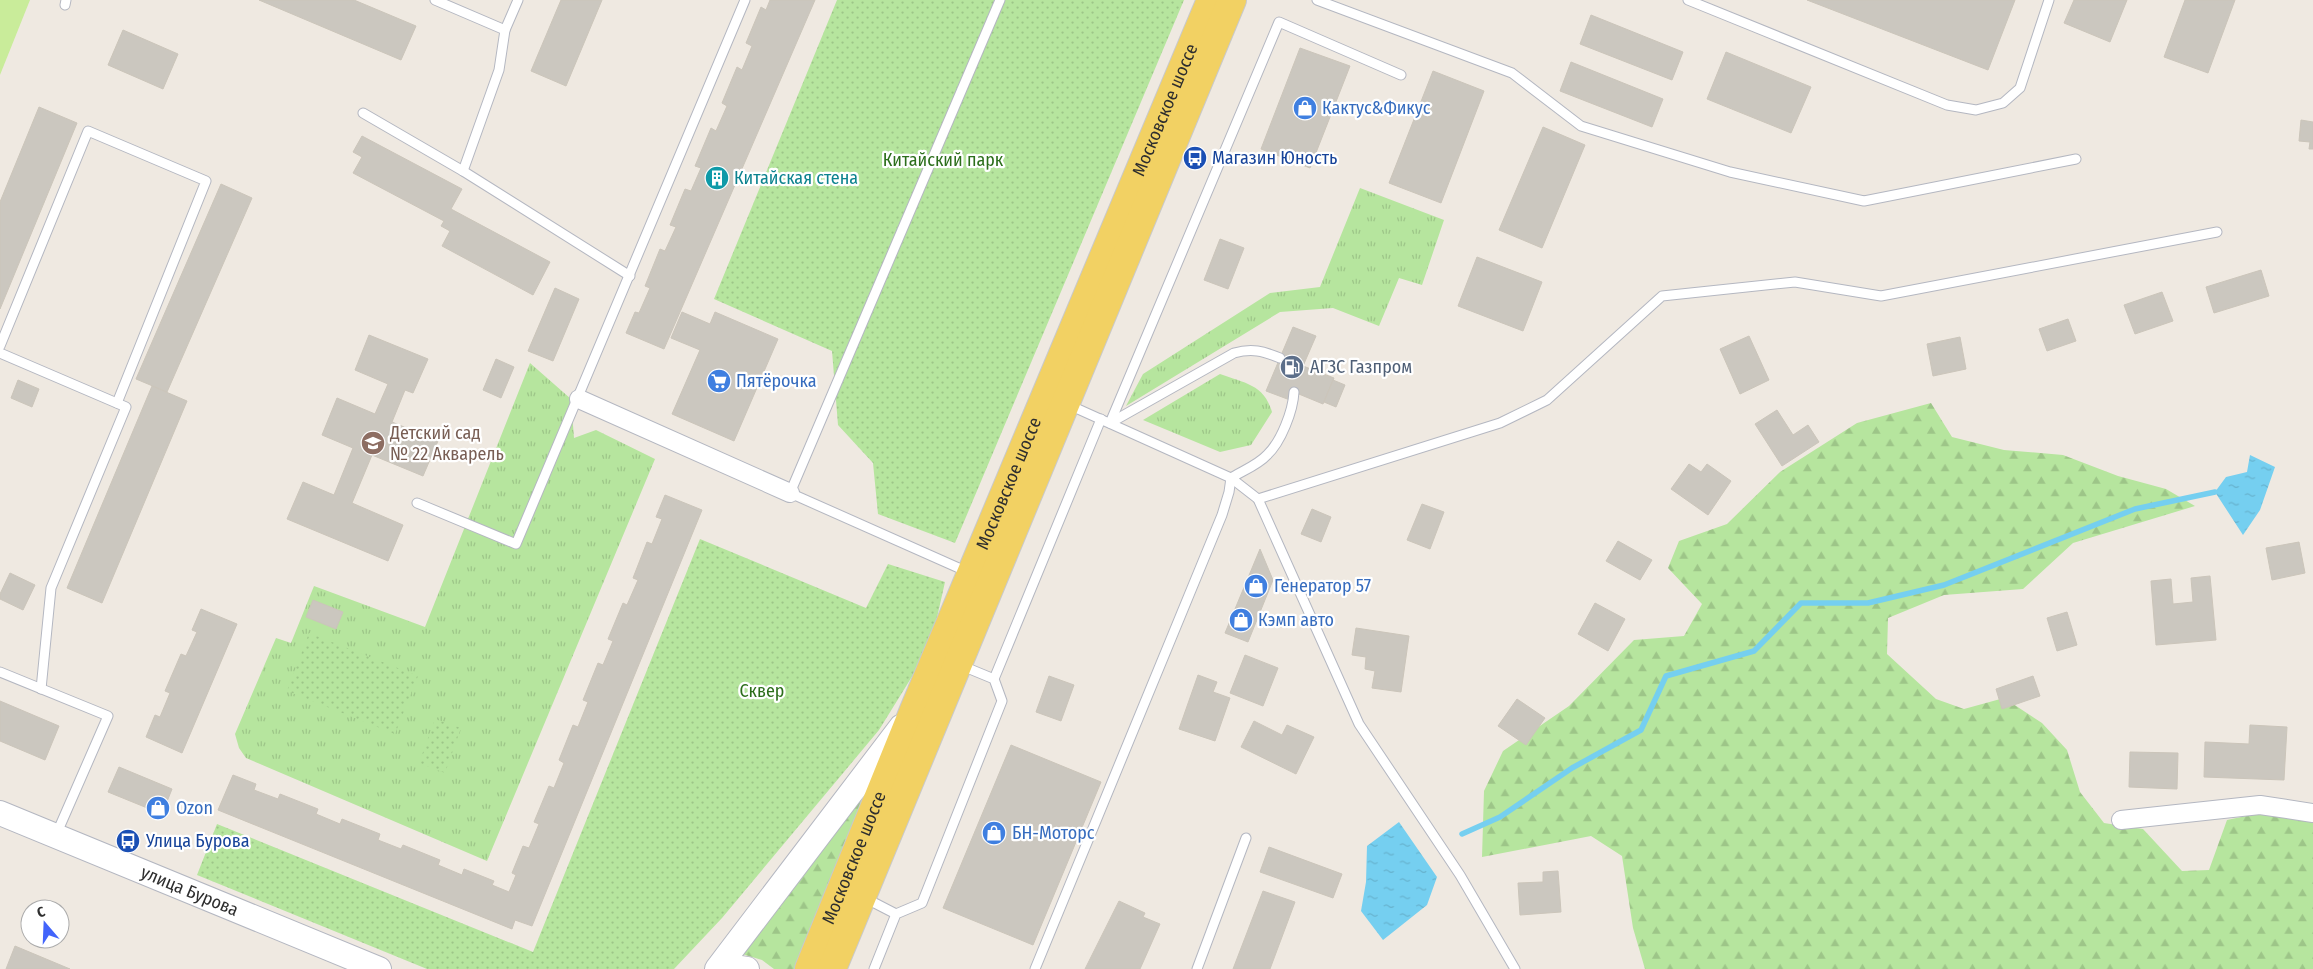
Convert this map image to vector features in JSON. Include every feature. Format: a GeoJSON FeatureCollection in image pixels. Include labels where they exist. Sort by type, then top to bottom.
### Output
{"type":"FeatureCollection","features":[{"type":"Feature","properties":{"kind":"main road","name":"Московское шоссе"},"geometry":{"type":"LineString","coordinates":[[1056,399],[1211,0]]}},
{"type":"Feature","properties":{"kind":"main road","name":"Московское шоссе"},"geometry":{"type":"LineString","coordinates":[[809,969],[914,710],[981,578],[1056,399],[1232,0]]}},
{"type":"Feature","properties":{"kind":"main road","name":"Московское шоссе"},"geometry":{"type":"LineString","coordinates":[[832,969],[956,664],[981,578]]}},
{"type":"Feature","properties":{"kind":"main road"},"geometry":{"type":"LineString","coordinates":[[717,969],[914,710]]}},
{"type":"Feature","properties":{"kind":"main road","name":"улица Бурова"},"geometry":{"type":"LineString","coordinates":[[0,812],[380,969]]}},
{"type":"Feature","properties":{"kind":"main road"},"geometry":{"type":"LineString","coordinates":[[725,969],[733,967],[747,969]]}},
{"type":"Feature","properties":{"kind":"street"},"geometry":{"type":"LineString","coordinates":[[579,399],[790,493]]}},
{"type":"Feature","properties":{"kind":"street"},"geometry":{"type":"LineString","coordinates":[[2121,820],[2260,805],[2313,813]]}},
{"type":"Feature","properties":{"kind":"lane"},"geometry":{"type":"LineString","coordinates":[[435,0],[505,30]]}},
{"type":"Feature","properties":{"kind":"lane"},"geometry":{"type":"LineString","coordinates":[[462,171],[499,70],[505,30],[518,0]]}},
{"type":"Feature","properties":{"kind":"lane"},"geometry":{"type":"LineString","coordinates":[[417,503],[516,544],[579,399],[745,0]]}},
{"type":"Feature","properties":{"kind":"lane"},"geometry":{"type":"LineString","coordinates":[[981,578],[790,493],[1000,0]]}},
{"type":"Feature","properties":{"kind":"lane"},"geometry":{"type":"LineString","coordinates":[[1317,0],[1512,73],[1581,126],[1730,172],[1864,201],[2076,160]]}},
{"type":"Feature","properties":{"kind":"lane"},"geometry":{"type":"LineString","coordinates":[[1688,0],[1947,105],[1976,110],[2003,103],[2020,88],[2048,0]]}},
{"type":"Feature","properties":{"kind":"lane"},"geometry":{"type":"LineString","coordinates":[[874,969],[896,914],[922,903],[1002,701],[994,679],[1279,22],[1401,75]]}},
{"type":"Feature","properties":{"kind":"lane"},"geometry":{"type":"LineString","coordinates":[[363,113],[462,171],[630,276]]}},
{"type":"Feature","properties":{"kind":"lane"},"geometry":{"type":"LineString","coordinates":[[0,346],[88,131],[206,182],[117,403]]}},
{"type":"Feature","properties":{"kind":"lane"},"geometry":{"type":"LineString","coordinates":[[1258,499],[1500,423],[1548,400],[1662,296],[1795,282],[1881,296],[2217,232]]}},
{"type":"Feature","properties":{"kind":"lane"},"geometry":{"type":"LineString","coordinates":[[1106,421],[1234,353],[1247,349],[1260,350],[1280,358]]}},
{"type":"Feature","properties":{"kind":"lane"},"geometry":{"type":"LineString","coordinates":[[0,354],[126,407],[51,588],[41,689]]}},
{"type":"Feature","properties":{"kind":"lane"},"geometry":{"type":"LineString","coordinates":[[1035,969],[1222,515],[1231,478],[1267,455],[1287,422],[1293,407],[1294,392]]}},
{"type":"Feature","properties":{"kind":"lane"},"geometry":{"type":"LineString","coordinates":[[1056,399],[1231,478],[1258,499],[1359,724],[1460,875],[1515,969]]}},
{"type":"Feature","properties":{"kind":"lane"},"geometry":{"type":"LineString","coordinates":[[956,664],[994,679]]}},
{"type":"Feature","properties":{"kind":"lane"},"geometry":{"type":"LineString","coordinates":[[0,672],[108,716],[56,835]]}},
{"type":"Feature","properties":{"kind":"lane"},"geometry":{"type":"LineString","coordinates":[[1197,969],[1246,838]]}},
{"type":"Feature","properties":{"kind":"lane"},"geometry":{"type":"LineString","coordinates":[[862,897],[896,914]]}},
{"type":"Feature","properties":{"kind":"green space"},"geometry":{"type":"Polygon","coordinates":[[[0,0],[30,0],[0,75],[0,0]]]}},
{"type":"Feature","properties":{"kind":"green space","name":"Китайский парк"},"geometry":{"type":"Polygon","coordinates":[[[837,0],[1184,0],[955,543],[878,514],[873,463],[838,425],[832,351],[714,299],[837,0]]]}},
{"type":"Feature","properties":{"kind":"green space"},"geometry":{"type":"Polygon","coordinates":[[[1360,188],[1444,220],[1422,285],[1399,278],[1379,326],[1333,308],[1280,312],[1126,406],[1143,374],[1270,293],[1320,287],[1360,188]]]}},
{"type":"Feature","properties":{"kind":"green space"},"geometry":{"type":"Polygon","coordinates":[[[530,363],[571,399],[574,438],[596,430],[655,459],[487,861],[246,758],[239,748],[235,734],[276,638],[291,643],[314,586],[425,627],[530,363]]]}},
{"type":"Feature","properties":{"kind":"green space"},"geometry":{"type":"Polygon","coordinates":[[[1220,374],[1258,390],[1264,396],[1272,412],[1251,445],[1220,452],[1143,420],[1220,374]]]}},
{"type":"Feature","properties":{"kind":"green space"},"geometry":{"type":"Polygon","coordinates":[[[1931,403],[1952,437],[2004,450],[2063,455],[2118,476],[2166,489],[2195,506],[2073,543],[2023,589],[1944,595],[1888,618],[1887,654],[1936,699],[1964,709],[2004,698],[2042,723],[2067,750],[2080,792],[2104,823],[2143,829],[2182,871],[2209,870],[2227,820],[2260,813],[2313,820],[2313,969],[1645,969],[1633,928],[1622,856],[1591,836],[1482,857],[1484,791],[1503,751],[1569,706],[1634,640],[1684,636],[1702,604],[1668,568],[1679,541],[1727,524],[1780,472],[1857,423],[1931,403]]]}},
{"type":"Feature","properties":{"kind":"green space","name":"Сквер"},"geometry":{"type":"Polygon","coordinates":[[[700,539],[866,608],[888,564],[945,582],[936,622],[913,675],[879,730],[722,918],[674,969],[427,969],[197,875],[217,824],[533,952],[700,539]]]}},
{"type":"Feature","properties":{"kind":"green space"},"geometry":{"type":"Polygon","coordinates":[[[309,633],[418,676],[395,734],[287,691],[309,633]]]}},
{"type":"Feature","properties":{"kind":"green space"},"geometry":{"type":"Polygon","coordinates":[[[435,719],[461,728],[445,773],[419,763],[435,719]]]}},
{"type":"Feature","properties":{"kind":"green space"},"geometry":{"type":"Polygon","coordinates":[[[875,777],[799,969],[774,969],[762,960],[742,954],[875,777]]]}},
{"type":"Feature","properties":{"kind":"water"},"geometry":{"type":"Polygon","coordinates":[[[2250,455],[2275,467],[2260,510],[2243,535],[2215,492],[2226,477],[2247,472],[2250,455]]]}},
{"type":"Feature","properties":{"kind":"water"},"geometry":{"type":"Polygon","coordinates":[[[1399,822],[1437,877],[1427,905],[1383,940],[1361,911],[1366,882],[1367,846],[1399,822]]]}},
{"type":"Feature","properties":{"kind":"building"},"geometry":{"type":"Polygon","coordinates":[[[259,0],[354,0],[416,26],[401,60],[259,0]]]}},
{"type":"Feature","properties":{"kind":"building"},"geometry":{"type":"Polygon","coordinates":[[[561,0],[602,0],[566,86],[531,71],[561,0]]]}},
{"type":"Feature","properties":{"kind":"building","name":"Китайская стена"},"geometry":{"type":"Polygon","coordinates":[[[770,0],[815,0],[664,349],[626,333],[635,312],[639,313],[650,288],[645,286],[660,249],[665,251],[676,227],[670,225],[685,189],[691,191],[701,168],[695,166],[711,128],[716,131],[727,106],[722,103],[737,67],[742,70],[752,46],[746,43],[761,7],[766,10],[770,0]]]}},
{"type":"Feature","properties":{"kind":"building"},"geometry":{"type":"Polygon","coordinates":[[[1807,0],[2015,0],[1988,70],[1807,0]]]}},
{"type":"Feature","properties":{"kind":"building"},"geometry":{"type":"Polygon","coordinates":[[[2074,0],[2127,0],[2110,42],[2064,23],[2074,0]]]}},
{"type":"Feature","properties":{"kind":"building"},"geometry":{"type":"Polygon","coordinates":[[[2185,0],[2235,0],[2208,73],[2164,57],[2185,0]]]}},
{"type":"Feature","properties":{"kind":"building"},"geometry":{"type":"Polygon","coordinates":[[[1591,15],[1683,52],[1672,80],[1580,44],[1591,15]]]}},
{"type":"Feature","properties":{"kind":"building"},"geometry":{"type":"Polygon","coordinates":[[[123,30],[178,54],[163,89],[108,65],[123,30]]]}},
{"type":"Feature","properties":{"kind":"building","name":"Кактус&Фикус"},"geometry":{"type":"Polygon","coordinates":[[[1300,48],[1350,66],[1310,168],[1261,149],[1300,48]]]}},
{"type":"Feature","properties":{"kind":"building"},"geometry":{"type":"Polygon","coordinates":[[[1726,52],[1811,87],[1791,133],[1707,99],[1726,52]]]}},
{"type":"Feature","properties":{"kind":"building"},"geometry":{"type":"Polygon","coordinates":[[[1571,62],[1663,99],[1652,127],[1560,91],[1571,62]]]}},
{"type":"Feature","properties":{"kind":"building"},"geometry":{"type":"Polygon","coordinates":[[[1433,71],[1484,91],[1441,203],[1389,183],[1433,71]]]}},
{"type":"Feature","properties":{"kind":"building"},"geometry":{"type":"Polygon","coordinates":[[[39,107],[77,123],[0,309],[0,202],[39,107]]]}},
{"type":"Feature","properties":{"kind":"building"},"geometry":{"type":"Polygon","coordinates":[[[2301,120],[2313,122],[2313,149],[2309,149],[2310,142],[2299,141],[2301,120]]]}},
{"type":"Feature","properties":{"kind":"building"},"geometry":{"type":"Polygon","coordinates":[[[1543,127],[1585,145],[1542,248],[1499,230],[1543,127]]]}},
{"type":"Feature","properties":{"kind":"building"},"geometry":{"type":"Polygon","coordinates":[[[362,136],[462,189],[451,209],[550,262],[533,295],[442,246],[450,231],[441,226],[444,221],[353,173],[362,157],[353,152],[362,136]]]}},
{"type":"Feature","properties":{"kind":"building"},"geometry":{"type":"Polygon","coordinates":[[[221,184],[252,198],[167,392],[136,379],[221,184]]]}},
{"type":"Feature","properties":{"kind":"building"},"geometry":{"type":"Polygon","coordinates":[[[1220,239],[1244,248],[1228,289],[1204,280],[1220,239]]]}},
{"type":"Feature","properties":{"kind":"building"},"geometry":{"type":"Polygon","coordinates":[[[1477,257],[1542,282],[1523,331],[1458,306],[1477,257]]]}},
{"type":"Feature","properties":{"kind":"building"},"geometry":{"type":"Polygon","coordinates":[[[2261,270],[2269,296],[2214,313],[2206,287],[2261,270]]]}},
{"type":"Feature","properties":{"kind":"building"},"geometry":{"type":"Polygon","coordinates":[[[555,288],[579,299],[553,361],[528,351],[555,288]]]}},
{"type":"Feature","properties":{"kind":"building"},"geometry":{"type":"Polygon","coordinates":[[[2162,292],[2173,321],[2135,334],[2124,305],[2162,292]]]}},
{"type":"Feature","properties":{"kind":"building"},"geometry":{"type":"Polygon","coordinates":[[[682,312],[710,324],[715,312],[778,339],[734,441],[672,414],[700,350],[671,338],[682,312]]]}},
{"type":"Feature","properties":{"kind":"building"},"geometry":{"type":"Polygon","coordinates":[[[2068,319],[2076,341],[2047,351],[2039,329],[2068,319]]]}},
{"type":"Feature","properties":{"kind":"building"},"geometry":{"type":"Polygon","coordinates":[[[1293,327],[1316,336],[1303,366],[1334,378],[1323,404],[1294,392],[1290,400],[1266,391],[1293,327]]]}},
{"type":"Feature","properties":{"kind":"building"},"geometry":{"type":"Polygon","coordinates":[[[369,335],[428,359],[413,393],[405,390],[392,422],[438,441],[423,476],[372,455],[352,503],[403,525],[388,561],[287,519],[303,482],[334,495],[353,448],[322,435],[337,398],[375,414],[388,384],[355,370],[369,335]]]}},
{"type":"Feature","properties":{"kind":"building"},"geometry":{"type":"Polygon","coordinates":[[[1749,336],[1769,380],[1740,394],[1720,349],[1749,336]]]}},
{"type":"Feature","properties":{"kind":"building"},"geometry":{"type":"Polygon","coordinates":[[[1960,337],[1966,369],[1933,376],[1927,344],[1960,337]]]}},
{"type":"Feature","properties":{"kind":"building"},"geometry":{"type":"Polygon","coordinates":[[[496,359],[514,367],[501,398],[483,390],[496,359]]]}},
{"type":"Feature","properties":{"kind":"building"},"geometry":{"type":"Polygon","coordinates":[[[18,380],[39,389],[32,407],[11,398],[18,380]]]}},
{"type":"Feature","properties":{"kind":"building"},"geometry":{"type":"Polygon","coordinates":[[[1333,380],[1345,385],[1336,407],[1324,402],[1333,380]]]}},
{"type":"Feature","properties":{"kind":"building"},"geometry":{"type":"Polygon","coordinates":[[[152,386],[187,401],[102,603],[67,588],[152,386]]]}},
{"type":"Feature","properties":{"kind":"building"},"geometry":{"type":"Polygon","coordinates":[[[1777,410],[1793,435],[1808,425],[1819,442],[1782,466],[1755,424],[1777,410]]]}},
{"type":"Feature","properties":{"kind":"building"},"geometry":{"type":"Polygon","coordinates":[[[1689,464],[1701,472],[1707,464],[1731,481],[1708,515],[1671,489],[1689,464]]]}},
{"type":"Feature","properties":{"kind":"building"},"geometry":{"type":"Polygon","coordinates":[[[665,495],[702,510],[532,926],[515,920],[512,929],[218,810],[233,775],[256,784],[254,790],[278,799],[280,794],[318,809],[316,814],[340,824],[342,819],[380,834],[378,840],[401,849],[403,845],[440,860],[438,865],[462,875],[464,869],[494,881],[492,885],[509,892],[516,875],[512,873],[523,846],[529,848],[539,824],[534,822],[549,786],[554,788],[564,763],[559,760],[573,725],[578,727],[588,702],[583,700],[598,663],[603,665],[613,641],[608,639],[623,603],[627,605],[638,580],[633,578],[647,542],[652,544],[662,519],[656,517],[665,495]]]}},
{"type":"Feature","properties":{"kind":"building"},"geometry":{"type":"Polygon","coordinates":[[[1422,504],[1444,512],[1430,549],[1407,540],[1422,504]]]}},
{"type":"Feature","properties":{"kind":"building"},"geometry":{"type":"Polygon","coordinates":[[[1312,509],[1331,517],[1321,542],[1301,534],[1312,509]]]}},
{"type":"Feature","properties":{"kind":"building"},"geometry":{"type":"Polygon","coordinates":[[[1618,541],[1652,560],[1640,580],[1606,561],[1618,541]]]}},
{"type":"Feature","properties":{"kind":"building"},"geometry":{"type":"Polygon","coordinates":[[[2299,542],[2305,573],[2272,580],[2266,548],[2299,542]]]}},
{"type":"Feature","properties":{"kind":"building"},"geometry":{"type":"Polygon","coordinates":[[[1260,549],[1273,580],[1248,642],[1225,633],[1260,549]]]}},
{"type":"Feature","properties":{"kind":"building"},"geometry":{"type":"Polygon","coordinates":[[[10,573],[35,585],[23,610],[0,599],[0,594],[10,573]]]}},
{"type":"Feature","properties":{"kind":"building"},"geometry":{"type":"Polygon","coordinates":[[[2210,576],[2216,640],[2156,645],[2151,581],[2171,579],[2173,604],[2193,602],[2191,578],[2210,576]]]}},
{"type":"Feature","properties":{"kind":"building"},"geometry":{"type":"Polygon","coordinates":[[[313,600],[343,612],[336,629],[306,617],[313,600]]]}},
{"type":"Feature","properties":{"kind":"building"},"geometry":{"type":"Polygon","coordinates":[[[1595,603],[1625,619],[1608,651],[1578,634],[1595,603]]]}},
{"type":"Feature","properties":{"kind":"building"},"geometry":{"type":"Polygon","coordinates":[[[201,609],[237,624],[182,753],[146,737],[155,715],[160,717],[170,693],[165,691],[181,654],[186,656],[197,632],[192,630],[201,609]]]}},
{"type":"Feature","properties":{"kind":"building"},"geometry":{"type":"Polygon","coordinates":[[[2067,612],[2077,645],[2057,651],[2047,618],[2067,612]]]}},
{"type":"Feature","properties":{"kind":"building"},"geometry":{"type":"Polygon","coordinates":[[[1356,628],[1409,636],[1401,692],[1372,688],[1375,671],[1365,669],[1366,657],[1352,655],[1356,628]]]}},
{"type":"Feature","properties":{"kind":"building"},"geometry":{"type":"Polygon","coordinates":[[[1245,655],[1278,668],[1263,706],[1230,693],[1245,655]]]}},
{"type":"Feature","properties":{"kind":"building"},"geometry":{"type":"Polygon","coordinates":[[[1198,675],[1217,682],[1213,692],[1230,698],[1215,741],[1179,729],[1198,675]]]}},
{"type":"Feature","properties":{"kind":"building"},"geometry":{"type":"Polygon","coordinates":[[[1049,676],[1074,685],[1061,721],[1036,712],[1049,676]]]}},
{"type":"Feature","properties":{"kind":"building"},"geometry":{"type":"Polygon","coordinates":[[[2033,676],[2040,696],[2002,709],[1996,689],[2033,676]]]}},
{"type":"Feature","properties":{"kind":"building"},"geometry":{"type":"Polygon","coordinates":[[[1517,699],[1545,718],[1526,745],[1498,726],[1517,699]]]}},
{"type":"Feature","properties":{"kind":"building"},"geometry":{"type":"Polygon","coordinates":[[[0,701],[59,726],[45,760],[0,741],[0,701]]]}},
{"type":"Feature","properties":{"kind":"building"},"geometry":{"type":"Polygon","coordinates":[[[1254,721],[1282,735],[1287,725],[1314,737],[1296,774],[1241,747],[1254,721]]]}},
{"type":"Feature","properties":{"kind":"building"},"geometry":{"type":"Polygon","coordinates":[[[2250,725],[2287,727],[2284,780],[2204,777],[2205,742],[2249,744],[2250,725]]]}},
{"type":"Feature","properties":{"kind":"building"},"geometry":{"type":"Polygon","coordinates":[[[1011,745],[1101,782],[1033,945],[943,908],[1011,745]]]}},
{"type":"Feature","properties":{"kind":"building"},"geometry":{"type":"Polygon","coordinates":[[[2130,752],[2178,753],[2177,789],[2129,787],[2130,752]]]}},
{"type":"Feature","properties":{"kind":"building"},"geometry":{"type":"Polygon","coordinates":[[[119,767],[172,789],[162,814],[108,792],[119,767]]]}},
{"type":"Feature","properties":{"kind":"building"},"geometry":{"type":"Polygon","coordinates":[[[1269,847],[1342,874],[1333,898],[1260,872],[1269,847]]]}},
{"type":"Feature","properties":{"kind":"building"},"geometry":{"type":"Polygon","coordinates":[[[1558,871],[1561,912],[1520,915],[1518,883],[1543,882],[1543,872],[1558,871]]]}},
{"type":"Feature","properties":{"kind":"building"},"geometry":{"type":"Polygon","coordinates":[[[1263,891],[1295,902],[1270,969],[1233,969],[1263,891]]]}},
{"type":"Feature","properties":{"kind":"building"},"geometry":{"type":"Polygon","coordinates":[[[1119,901],[1145,913],[1143,917],[1160,924],[1140,969],[1085,969],[1119,901]]]}},
{"type":"Feature","properties":{"kind":"building"},"geometry":{"type":"Polygon","coordinates":[[[15,946],[70,969],[6,969],[15,946]]]}},
{"type":"Feature","properties":{"kind":"waterway"},"geometry":{"type":"LineString","coordinates":[[1462,834],[1500,817],[1572,768],[1641,730],[1666,676],[1754,651],[1801,603],[1868,603],[1944,585],[2135,509],[2215,492]]}},
{"type":"Feature","properties":{"kind":"place","name":"Кактус&Фикус"},"geometry":{"type":"Point","coordinates":[1305,108]}},
{"type":"Feature","properties":{"kind":"place","name":"Магазин Юность"},"geometry":{"type":"Point","coordinates":[1195,158]}},
{"type":"Feature","properties":{"kind":"place","name":"Китайская стена"},"geometry":{"type":"Point","coordinates":[717,178]}},
{"type":"Feature","properties":{"kind":"place","name":"АГЗС Газпром"},"geometry":{"type":"Point","coordinates":[1292,367]}},
{"type":"Feature","properties":{"kind":"place","name":"Пятёрочка"},"geometry":{"type":"Point","coordinates":[719,381]}},
{"type":"Feature","properties":{"kind":"place","name":"Детский сад № 22 Акварель"},"geometry":{"type":"Point","coordinates":[373,443]}},
{"type":"Feature","properties":{"kind":"place","name":"Генератор 57"},"geometry":{"type":"Point","coordinates":[1256,586]}},
{"type":"Feature","properties":{"kind":"place","name":"Кэмп авто"},"geometry":{"type":"Point","coordinates":[1241,620]}},
{"type":"Feature","properties":{"kind":"place","name":"Ozon"},"geometry":{"type":"Point","coordinates":[158,808]}},
{"type":"Feature","properties":{"kind":"place","name":"БН-Моторс"},"geometry":{"type":"Point","coordinates":[994,833]}},
{"type":"Feature","properties":{"kind":"place","name":"Улица Бурова"},"geometry":{"type":"Point","coordinates":[128,841]}}]}
